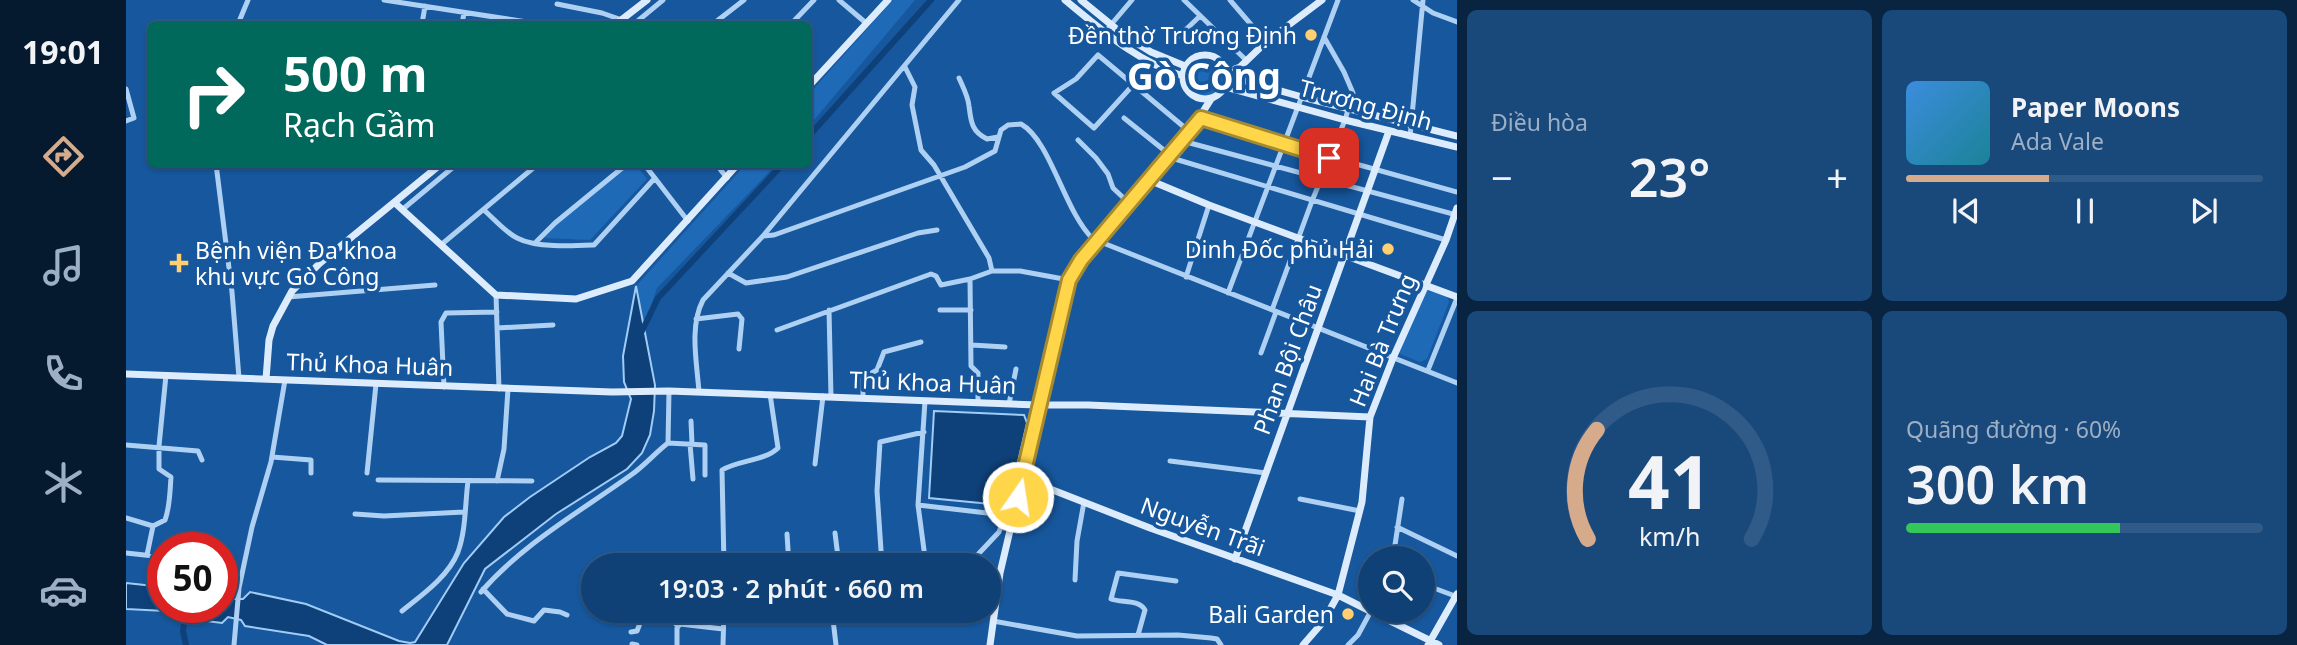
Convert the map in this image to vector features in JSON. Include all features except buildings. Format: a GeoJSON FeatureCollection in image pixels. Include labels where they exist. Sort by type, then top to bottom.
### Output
{"type":"FeatureCollection","features":[{"type":"Feature","properties":{"kind":"main road"},"geometry":{"type":"LineString","coordinates":[[621,20],[646,0]]}},
{"type":"Feature","properties":{"kind":"main road"},"geometry":{"type":"LineString","coordinates":[[812,83],[888,0]]}},
{"type":"Feature","properties":{"kind":"main road"},"geometry":{"type":"LineString","coordinates":[[1065,0],[1137,57],[1160,69],[1183,76]]}},
{"type":"Feature","properties":{"kind":"main road"},"geometry":{"type":"LineString","coordinates":[[1081,0],[1111,25],[1151,52],[1185,66]]}},
{"type":"Feature","properties":{"kind":"main road"},"geometry":{"type":"LineString","coordinates":[[1228,74],[1316,2]]}},
{"type":"Feature","properties":{"kind":"main road"},"geometry":{"type":"LineString","coordinates":[[1211,55],[1223,62],[1228,74],[1225,87],[1218,96],[1211,99],[1190,94],[1185,88],[1185,66],[1196,56],[1211,55]]}},
{"type":"Feature","properties":{"kind":"main road","name":"Trương Định"},"geometry":{"type":"LineString","coordinates":[[1228,74],[1302,97],[1457,136]]}},
{"type":"Feature","properties":{"kind":"main road","name":"Trương Định"},"geometry":{"type":"LineString","coordinates":[[1225,87],[1457,147]]}},
{"type":"Feature","properties":{"kind":"main road"},"geometry":{"type":"LineString","coordinates":[[1001,567],[1009,515],[1022,478],[1069,280],[1081,260],[1191,132],[1211,99]]}},
{"type":"Feature","properties":{"kind":"main road","name":"Phan Bội Châu"},"geometry":{"type":"LineString","coordinates":[[1235,559],[1389,131]]}},
{"type":"Feature","properties":{"kind":"main road"},"geometry":{"type":"LineString","coordinates":[[266,379],[269,340],[273,326],[288,298],[306,276],[437,168]]}},
{"type":"Feature","properties":{"kind":"main road"},"geometry":{"type":"LineString","coordinates":[[395,203],[496,295],[576,299],[632,281],[735,168]]}},
{"type":"Feature","properties":{"kind":"main road"},"geometry":{"type":"LineString","coordinates":[[1149,180],[1457,298]]}},
{"type":"Feature","properties":{"kind":"main road","name":"Hai Bà Trưng"},"geometry":{"type":"LineString","coordinates":[[1303,645],[1323,622],[1338,594],[1360,511],[1370,417],[1456,212]]}},
{"type":"Feature","properties":{"kind":"main road","name":"Thủ Khoa Huân"},"geometry":{"type":"LineString","coordinates":[[126,374],[499,389],[770,394],[1370,417]]}},
{"type":"Feature","properties":{"kind":"main road","name":"Nguyễn Trãi"},"geometry":{"type":"LineString","coordinates":[[1022,478],[1235,559],[1338,594],[1358,604]]}},
{"type":"Feature","properties":{"kind":"main road"},"geometry":{"type":"LineString","coordinates":[[1429,643],[1456,595]]}},
{"type":"Feature","properties":{"kind":"main road"},"geometry":{"type":"LineString","coordinates":[[990,645],[993,623]]}},
{"type":"Feature","properties":{"kind":"main road","name":"Nguyễn Trãi"},"geometry":{"type":"LineString","coordinates":[[1399,623],[1429,643],[1440,645]]}},
{"type":"Feature","properties":{"kind":"street"},"geometry":{"type":"LineString","coordinates":[[239,21],[248,0]]}},
{"type":"Feature","properties":{"kind":"street"},"geometry":{"type":"LineString","coordinates":[[384,0],[496,21]]}},
{"type":"Feature","properties":{"kind":"street"},"geometry":{"type":"LineString","coordinates":[[636,21],[663,0]]}},
{"type":"Feature","properties":{"kind":"street"},"geometry":{"type":"LineString","coordinates":[[717,21],[744,0]]}},
{"type":"Feature","properties":{"kind":"street"},"geometry":{"type":"LineString","coordinates":[[794,21],[814,0]]}},
{"type":"Feature","properties":{"kind":"street"},"geometry":{"type":"LineString","coordinates":[[839,0],[866,23]]}},
{"type":"Feature","properties":{"kind":"street"},"geometry":{"type":"LineString","coordinates":[[699,392],[696,319],[703,300],[763,236],[959,0]]}},
{"type":"Feature","properties":{"kind":"street"},"geometry":{"type":"LineString","coordinates":[[1104,33],[1132,0]]}},
{"type":"Feature","properties":{"kind":"street"},"geometry":{"type":"LineString","coordinates":[[1184,0],[1247,61]]}},
{"type":"Feature","properties":{"kind":"street"},"geometry":{"type":"LineString","coordinates":[[1230,0],[1266,42]]}},
{"type":"Feature","properties":{"kind":"street"},"geometry":{"type":"LineString","coordinates":[[1228,293],[1338,0]]}},
{"type":"Feature","properties":{"kind":"street"},"geometry":{"type":"LineString","coordinates":[[1413,0],[1422,8],[1457,22]]}},
{"type":"Feature","properties":{"kind":"street"},"geometry":{"type":"LineString","coordinates":[[1410,137],[1423,0]]}},
{"type":"Feature","properties":{"kind":"street"},"geometry":{"type":"LineString","coordinates":[[557,4],[602,13],[621,20]]}},
{"type":"Feature","properties":{"kind":"street"},"geometry":{"type":"LineString","coordinates":[[422,21],[425,6]]}},
{"type":"Feature","properties":{"kind":"street"},"geometry":{"type":"LineString","coordinates":[[463,21],[464,13]]}},
{"type":"Feature","properties":{"kind":"street"},"geometry":{"type":"LineString","coordinates":[[1176,39],[1200,16]]}},
{"type":"Feature","properties":{"kind":"street"},"geometry":{"type":"LineString","coordinates":[[1261,353],[1298,238],[1345,120],[1353,90],[1324,37]]}},
{"type":"Feature","properties":{"kind":"street"},"geometry":{"type":"LineString","coordinates":[[1133,85],[1094,128],[1054,93],[1076,79],[1098,55],[1191,132]]}},
{"type":"Feature","properties":{"kind":"street"},"geometry":{"type":"LineString","coordinates":[[905,67],[916,90],[912,105],[918,143],[989,258],[992,271]]}},
{"type":"Feature","properties":{"kind":"street"},"geometry":{"type":"LineString","coordinates":[[959,78],[970,105],[974,129],[987,139],[998,137]]}},
{"type":"Feature","properties":{"kind":"street"},"geometry":{"type":"LineString","coordinates":[[126,89],[134,117],[126,121]]}},
{"type":"Feature","properties":{"kind":"street"},"geometry":{"type":"LineString","coordinates":[[1124,118],[1175,159],[1446,240]]}},
{"type":"Feature","properties":{"kind":"street"},"geometry":{"type":"LineString","coordinates":[[1201,118],[1329,158],[1457,192]]}},
{"type":"Feature","properties":{"kind":"street"},"geometry":{"type":"LineString","coordinates":[[763,236],[774,235],[991,155],[997,147],[1001,130],[1017,123],[1027,127],[1035,135],[1079,222],[1089,235],[1098,241],[1457,383]]}},
{"type":"Feature","properties":{"kind":"street"},"geometry":{"type":"LineString","coordinates":[[1184,140],[1275,167],[1456,212]]}},
{"type":"Feature","properties":{"kind":"street"},"geometry":{"type":"LineString","coordinates":[[1078,141],[1108,174],[1112,188],[1130,204]]}},
{"type":"Feature","properties":{"kind":"street"},"geometry":{"type":"LineString","coordinates":[[216,168],[232,292],[239,379]]}},
{"type":"Feature","properties":{"kind":"street"},"geometry":{"type":"LineString","coordinates":[[403,209],[452,168]]}},
{"type":"Feature","properties":{"kind":"street"},"geometry":{"type":"LineString","coordinates":[[442,244],[533,168]]}},
{"type":"Feature","properties":{"kind":"street"},"geometry":{"type":"LineString","coordinates":[[536,242],[621,168]]}},
{"type":"Feature","properties":{"kind":"street"},"geometry":{"type":"LineString","coordinates":[[647,168],[688,221]]}},
{"type":"Feature","properties":{"kind":"street"},"geometry":{"type":"LineString","coordinates":[[719,168],[727,178]]}},
{"type":"Feature","properties":{"kind":"street"},"geometry":{"type":"LineString","coordinates":[[484,210],[515,238],[566,246],[593,245],[655,178]]}},
{"type":"Feature","properties":{"kind":"street"},"geometry":{"type":"LineString","coordinates":[[1186,277],[1209,205]]}},
{"type":"Feature","properties":{"kind":"street"},"geometry":{"type":"LineString","coordinates":[[728,273],[747,283],[787,276],[918,233],[937,230]]}},
{"type":"Feature","properties":{"kind":"street"},"geometry":{"type":"LineString","coordinates":[[777,330],[931,274],[941,285],[992,271],[1020,271],[1069,280]]}},
{"type":"Feature","properties":{"kind":"street"},"geometry":{"type":"LineString","coordinates":[[970,279],[971,366],[978,376],[978,403]]}},
{"type":"Feature","properties":{"kind":"street"},"geometry":{"type":"LineString","coordinates":[[288,298],[435,285]]}},
{"type":"Feature","properties":{"kind":"street"},"geometry":{"type":"LineString","coordinates":[[496,295],[499,389]]}},
{"type":"Feature","properties":{"kind":"street"},"geometry":{"type":"LineString","coordinates":[[1428,370],[1457,298]]}},
{"type":"Feature","properties":{"kind":"street"},"geometry":{"type":"LineString","coordinates":[[815,464],[827,397],[829,310]]}},
{"type":"Feature","properties":{"kind":"street"},"geometry":{"type":"LineString","coordinates":[[940,310],[971,310]]}},
{"type":"Feature","properties":{"kind":"street"},"geometry":{"type":"LineString","coordinates":[[444,387],[443,315],[497,312]]}},
{"type":"Feature","properties":{"kind":"street"},"geometry":{"type":"LineString","coordinates":[[696,319],[738,314],[742,319],[739,349]]}},
{"type":"Feature","properties":{"kind":"street"},"geometry":{"type":"LineString","coordinates":[[497,328],[553,325]]}},
{"type":"Feature","properties":{"kind":"street"},"geometry":{"type":"LineString","coordinates":[[863,398],[862,380],[877,370],[884,352],[921,342]]}},
{"type":"Feature","properties":{"kind":"street"},"geometry":{"type":"LineString","coordinates":[[972,345],[1005,347]]}},
{"type":"Feature","properties":{"kind":"street"},"geometry":{"type":"LineString","coordinates":[[1009,404],[1016,369]]}},
{"type":"Feature","properties":{"kind":"street"},"geometry":{"type":"LineString","coordinates":[[126,518],[153,526],[165,520],[171,477],[159,469],[159,446],[166,375]]}},
{"type":"Feature","properties":{"kind":"street"},"geometry":{"type":"LineString","coordinates":[[234,645],[239,588],[251,527],[272,457],[285,380]]}},
{"type":"Feature","properties":{"kind":"street"},"geometry":{"type":"LineString","coordinates":[[367,473],[376,384]]}},
{"type":"Feature","properties":{"kind":"street"},"geometry":{"type":"LineString","coordinates":[[497,481],[504,449],[508,389]]}},
{"type":"Feature","properties":{"kind":"street"},"geometry":{"type":"LineString","coordinates":[[666,391],[668,443]]}},
{"type":"Feature","properties":{"kind":"street"},"geometry":{"type":"LineString","coordinates":[[724,553],[722,470],[772,453],[778,448],[770,394]]}},
{"type":"Feature","properties":{"kind":"street"},"geometry":{"type":"LineString","coordinates":[[924,553],[918,505],[925,401]]}},
{"type":"Feature","properties":{"kind":"street"},"geometry":{"type":"LineString","coordinates":[[691,421],[693,479]]}},
{"type":"Feature","properties":{"kind":"street"},"geometry":{"type":"LineString","coordinates":[[881,553],[877,491],[880,442],[924,432]]}},
{"type":"Feature","properties":{"kind":"street"},"geometry":{"type":"LineString","coordinates":[[568,615],[544,610],[534,621],[510,616],[482,591],[501,568],[580,508],[632,474],[668,443],[705,445],[705,475]]}},
{"type":"Feature","properties":{"kind":"street"},"geometry":{"type":"LineString","coordinates":[[126,445],[198,451],[202,460]]}},
{"type":"Feature","properties":{"kind":"street"},"geometry":{"type":"LineString","coordinates":[[272,457],[311,460],[311,472]]}},
{"type":"Feature","properties":{"kind":"street"},"geometry":{"type":"LineString","coordinates":[[1170,461],[1266,473]]}},
{"type":"Feature","properties":{"kind":"street"},"geometry":{"type":"LineString","coordinates":[[378,480],[532,481]]}},
{"type":"Feature","properties":{"kind":"street"},"geometry":{"type":"LineString","coordinates":[[402,611],[442,575],[457,553],[463,529],[468,481]]}},
{"type":"Feature","properties":{"kind":"street"},"geometry":{"type":"LineString","coordinates":[[1300,499],[1360,511]]}},
{"type":"Feature","properties":{"kind":"street"},"geometry":{"type":"LineString","coordinates":[[1395,546],[1402,499]]}},
{"type":"Feature","properties":{"kind":"street"},"geometry":{"type":"LineString","coordinates":[[1075,580],[1077,541],[1084,502]]}},
{"type":"Feature","properties":{"kind":"street"},"geometry":{"type":"LineString","coordinates":[[918,505],[1009,515],[999,532],[979,553]]}},
{"type":"Feature","properties":{"kind":"street"},"geometry":{"type":"LineString","coordinates":[[355,514],[384,516],[464,512]]}},
{"type":"Feature","properties":{"kind":"street"},"geometry":{"type":"LineString","coordinates":[[152,532],[153,526]]}},
{"type":"Feature","properties":{"kind":"street"},"geometry":{"type":"LineString","coordinates":[[1398,527],[1457,556]]}},
{"type":"Feature","properties":{"kind":"street"},"geometry":{"type":"LineString","coordinates":[[835,533],[838,553]]}},
{"type":"Feature","properties":{"kind":"street"},"geometry":{"type":"LineString","coordinates":[[787,534],[788,553]]}},
{"type":"Feature","properties":{"kind":"street"},"geometry":{"type":"LineString","coordinates":[[126,553],[147,555]]}},
{"type":"Feature","properties":{"kind":"street"},"geometry":{"type":"LineString","coordinates":[[1138,635],[1145,610],[1140,603],[1111,598],[1118,573],[1176,581]]}},
{"type":"Feature","properties":{"kind":"street"},"geometry":{"type":"LineString","coordinates":[[1435,588],[1456,595]]}},
{"type":"Feature","properties":{"kind":"street"},"geometry":{"type":"LineString","coordinates":[[631,632],[637,631],[640,620],[654,613],[668,617],[678,626]]}},
{"type":"Feature","properties":{"kind":"street"},"geometry":{"type":"LineString","coordinates":[[1001,622],[1077,636],[1211,638],[1217,639],[1221,645]]}},
{"type":"Feature","properties":{"kind":"street"},"geometry":{"type":"LineString","coordinates":[[723,623],[723,645]]}},
{"type":"Feature","properties":{"kind":"street"},"geometry":{"type":"LineString","coordinates":[[833,623],[836,645]]}},
{"type":"Feature","properties":{"kind":"street"},"geometry":{"type":"LineString","coordinates":[[1348,645],[1364,623]]}},
{"type":"Feature","properties":{"kind":"street"},"geometry":{"type":"LineString","coordinates":[[678,626],[680,624],[723,629]]}},
{"type":"Feature","properties":{"kind":"street"},"geometry":{"type":"LineString","coordinates":[[677,645],[678,626]]}},
{"type":"Feature","properties":{"kind":"street"},"geometry":{"type":"LineString","coordinates":[[1076,645],[1077,636]]}},
{"type":"Feature","properties":{"kind":"shaded area"},"geometry":{"type":"Polygon","coordinates":[[[893,0],[915,0],[812,122],[812,91],[893,0]]]}},
{"type":"Feature","properties":{"kind":"shaded area"},"geometry":{"type":"Polygon","coordinates":[[[1206,61],[1218,67],[1224,79],[1218,91],[1206,97],[1194,91],[1188,79],[1194,67],[1206,61]]]}},
{"type":"Feature","properties":{"kind":"shaded area"},"geometry":{"type":"Polygon","coordinates":[[[623,168],[638,168],[647,179],[590,240],[545,238],[541,235],[623,168]]]}},
{"type":"Feature","properties":{"kind":"shaded area"},"geometry":{"type":"Polygon","coordinates":[[[742,168],[773,168],[657,288],[644,326],[636,286],[742,168]]]}},
{"type":"Feature","properties":{"kind":"shaded area"},"geometry":{"type":"Polygon","coordinates":[[[636,286],[655,385],[650,435],[642,453],[627,469],[556,514],[485,569],[447,645],[327,645],[309,636],[245,626],[238,619],[238,599],[243,599],[250,592],[306,604],[399,641],[415,642],[464,563],[504,517],[590,457],[616,443],[622,436],[631,399],[624,382],[623,356],[636,286]]]}},
{"type":"Feature","properties":{"kind":"shaded area"},"geometry":{"type":"Polygon","coordinates":[[[1428,288],[1447,296],[1449,302],[1427,359],[1420,362],[1400,354],[1397,346],[1428,288]]]}},
{"type":"Feature","properties":{"kind":"shaded area"},"geometry":{"type":"Polygon","coordinates":[[[934,411],[1024,415],[1027,423],[1009,501],[1001,505],[929,498],[934,411]]]}},
{"type":"Feature","properties":{"kind":"shaded area"},"geometry":{"type":"Polygon","coordinates":[[[126,583],[147,585],[147,610],[126,609],[126,583]]]}},
{"type":"Feature","properties":{"kind":"waterway"},"geometry":{"type":"LineString","coordinates":[[812,133],[931,0]]}},
{"type":"Feature","properties":{"kind":"waterway"},"geometry":{"type":"LineString","coordinates":[[642,331],[658,298],[779,168]]}},
{"type":"Feature","properties":{"kind":"waterway"},"geometry":{"type":"LineString","coordinates":[[184,623],[186,645]]}},
{"type":"Feature","properties":{"kind":"place","name":"Đền thờ Trương Định"},"geometry":{"type":"Point","coordinates":[1311,35]}},
{"type":"Feature","properties":{"kind":"place","name":"Dinh Đốc phủ Hải"},"geometry":{"type":"Point","coordinates":[1388,249]}},
{"type":"Feature","properties":{"kind":"place","name":"Bệnh viện Đa khoa khu vực Gò Công"},"geometry":{"type":"Point","coordinates":[179,263]}},
{"type":"Feature","properties":{"kind":"place","name":"Bali Garden"},"geometry":{"type":"Point","coordinates":[1348,614]}},
{"type":"Feature","properties":{"kind":"district","name":"Gò Công"},"geometry":{"type":"Point","coordinates":[1204,75]}},
{"type":"Feature","properties":{"kind":"route"},"geometry":{"type":"LineString","coordinates":[[1018,497],[1069,280],[1081,260],[1201,118],[1329,158]]}}]}
